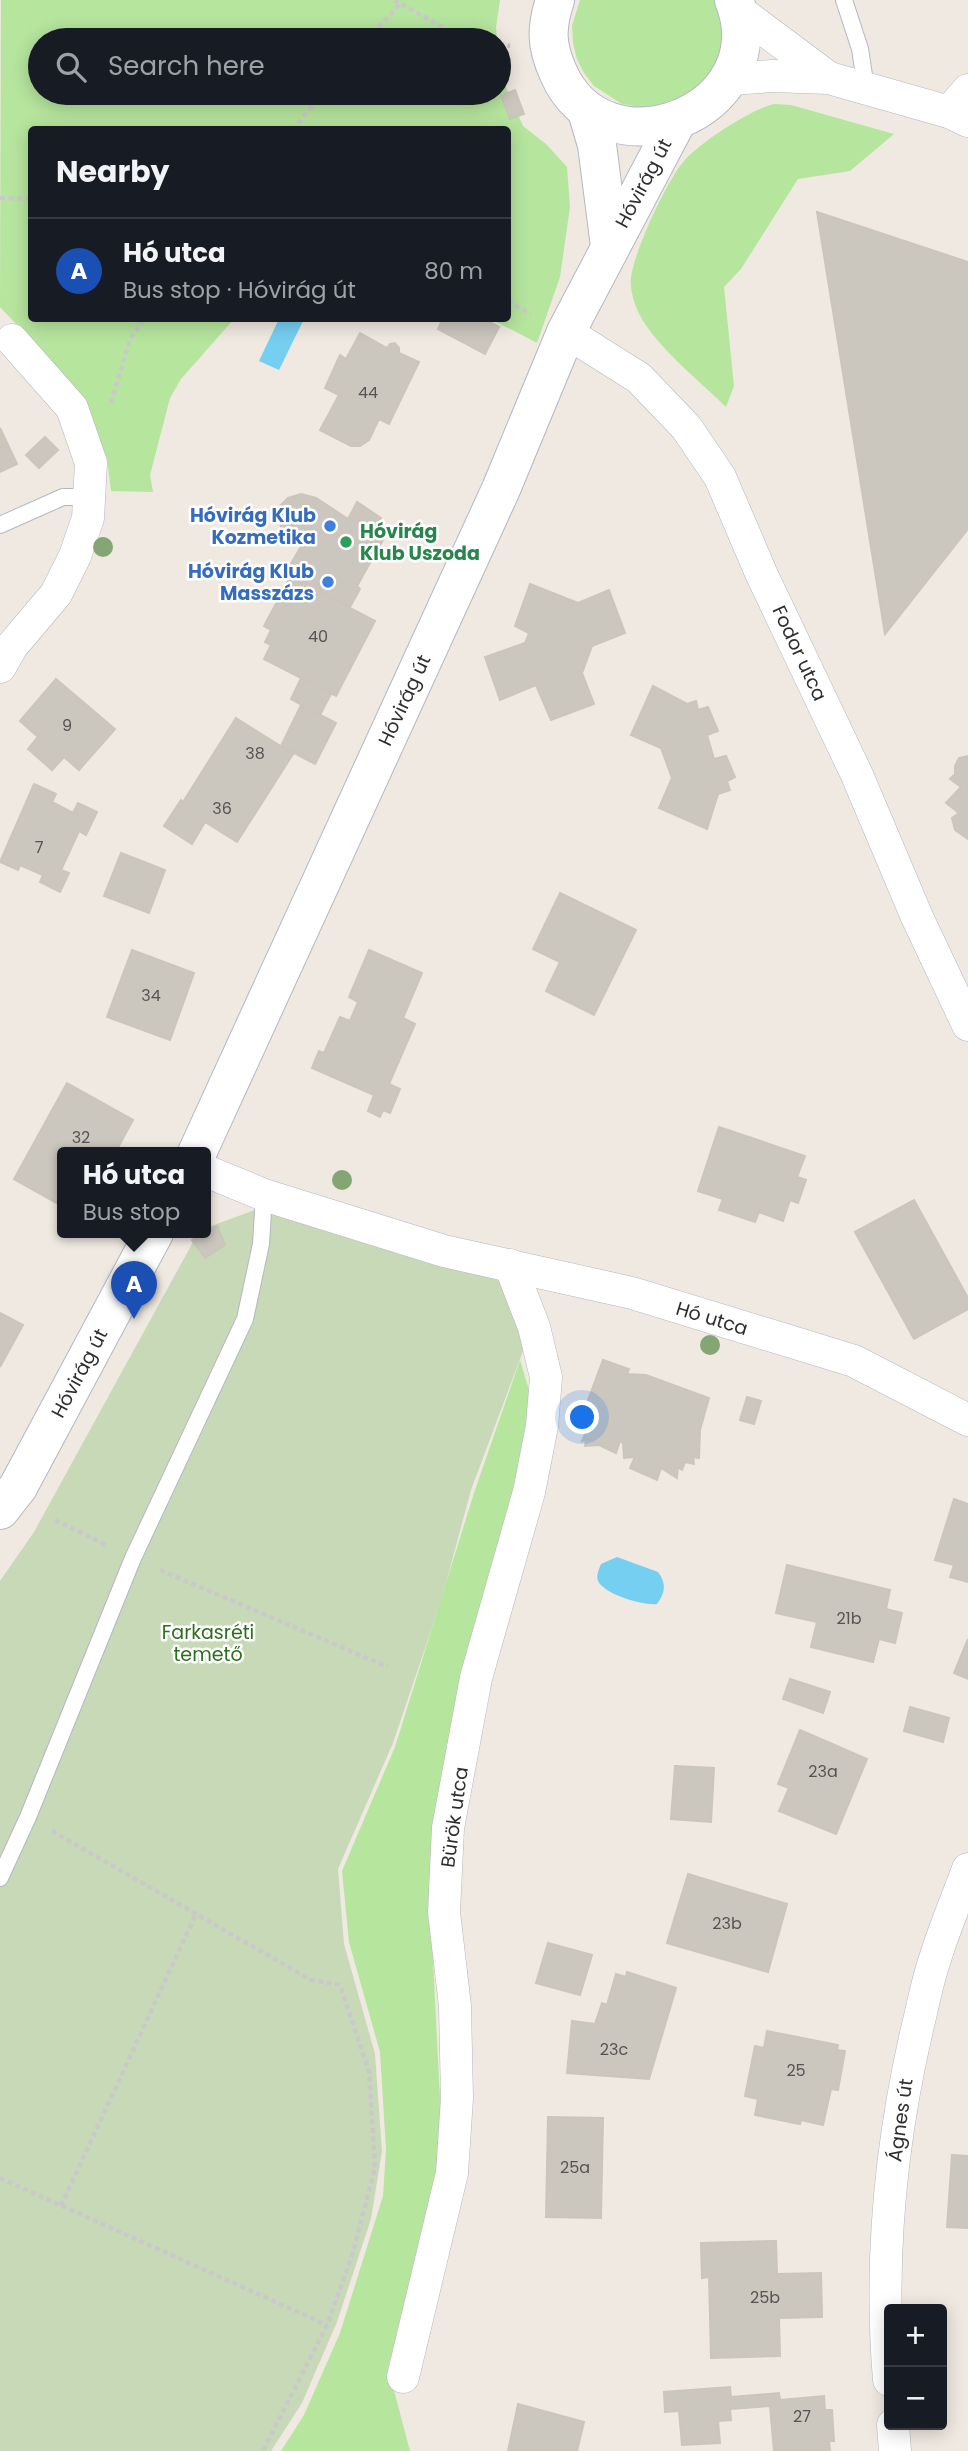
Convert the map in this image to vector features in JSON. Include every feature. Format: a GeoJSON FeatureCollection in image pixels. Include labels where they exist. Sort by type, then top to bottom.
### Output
{"type":"FeatureCollection","features":[{"type":"Feature","properties":{"kind":"street"},"geometry":{"type":"LineString","coordinates":[[736,5],[829,78]]}},
{"type":"Feature","properties":{"kind":"street"},"geometry":{"type":"LineString","coordinates":[[547,7],[549,51],[574,98],[587,111],[605,120],[626,126],[648,126],[677,121],[698,110],[717,96],[731,79],[740,46],[736,5]]}},
{"type":"Feature","properties":{"kind":"street"},"geometry":{"type":"LineString","coordinates":[[731,79],[772,76],[829,78],[961,108]]}},
{"type":"Feature","properties":{"kind":"street","name":"Hóvirág út"},"geometry":{"type":"LineString","coordinates":[[587,111],[597,145],[610,246]]}},
{"type":"Feature","properties":{"kind":"street","name":"Hóvirág út"},"geometry":{"type":"LineString","coordinates":[[200,1147],[501,489],[566,332],[677,121]]}},
{"type":"Feature","properties":{"kind":"street","name":"Fodor utca"},"geometry":{"type":"LineString","coordinates":[[566,332],[639,378],[686,427],[720,477],[761,573],[858,775],[917,917],[968,1025]]}},
{"type":"Feature","properties":{"kind":"street"},"geometry":{"type":"LineString","coordinates":[[0,667],[12,646],[56,594],[75,556],[88,518],[91,463],[72,408],[6,335]]}},
{"type":"Feature","properties":{"kind":"street","name":"Hó utca"},"geometry":{"type":"LineString","coordinates":[[211,1173],[264,1195],[444,1251],[632,1293],[854,1361],[968,1420]]}},
{"type":"Feature","properties":{"kind":"street","name":"Hóvirág út"},"geometry":{"type":"LineString","coordinates":[[0,1510],[18,1487],[151,1238]]}},
{"type":"Feature","properties":{"kind":"street","name":"Bürök utca"},"geometry":{"type":"LineString","coordinates":[[403,2377],[452,2173],[457,2098],[456,2006],[444,1912],[448,1828],[476,1678],[529,1492],[542,1426],[546,1377],[534,1327],[510,1265]]}},
{"type":"Feature","properties":{"kind":"street","name":"Ágnes út"},"geometry":{"type":"LineString","coordinates":[[888,2367],[884,2320],[895,2142],[906,2077],[934,1960],[968,1869]]}},
{"type":"Feature","properties":{"kind":"street"},"geometry":{"type":"LineString","coordinates":[[893,2430],[895,2451]]}},
{"type":"Feature","properties":{"kind":"lane"},"geometry":{"type":"LineString","coordinates":[[844,0],[860,49],[866,88]]}},
{"type":"Feature","properties":{"kind":"lane"},"geometry":{"type":"LineString","coordinates":[[0,525],[63,497],[89,498]]}},
{"type":"Feature","properties":{"kind":"lane"},"geometry":{"type":"LineString","coordinates":[[0,1878],[28,1817],[133,1558],[245,1319],[261,1244],[264,1195]]}},
{"type":"Feature","properties":{"kind":"path"},"geometry":{"type":"LineString","coordinates":[[394,0],[445,28]]}},
{"type":"Feature","properties":{"kind":"path"},"geometry":{"type":"LineString","coordinates":[[379,28],[401,3]]}},
{"type":"Feature","properties":{"kind":"path"},"geometry":{"type":"LineString","coordinates":[[296,126],[313,105]]}},
{"type":"Feature","properties":{"kind":"path"},"geometry":{"type":"LineString","coordinates":[[0,198],[28,199]]}},
{"type":"Feature","properties":{"kind":"path"},"geometry":{"type":"LineString","coordinates":[[91,463],[130,339],[142,322]]}},
{"type":"Feature","properties":{"kind":"path"},"geometry":{"type":"LineString","coordinates":[[55,1520],[133,1558],[388,1667]]}},
{"type":"Feature","properties":{"kind":"path"},"geometry":{"type":"LineString","coordinates":[[28,1817],[311,1980],[340,1985],[369,2071],[375,2168],[352,2256],[327,2325],[263,2451]]}},
{"type":"Feature","properties":{"kind":"path"},"geometry":{"type":"LineString","coordinates":[[61,2206],[196,1913]]}},
{"type":"Feature","properties":{"kind":"path"},"geometry":{"type":"LineString","coordinates":[[0,2178],[327,2325]]}},
{"type":"Feature","properties":{"kind":"green space"},"geometry":{"type":"Polygon","coordinates":[[[1,0],[500,0],[496,28],[28,28],[28,105],[511,105],[511,99],[523,126],[546,144],[567,167],[570,207],[560,277],[537,343],[497,322],[511,322],[511,126],[28,126],[28,322],[231,322],[181,379],[170,398],[150,475],[153,492],[111,491],[107,458],[86,414],[57,367],[0,307],[1,0]]]}},
{"type":"Feature","properties":{"kind":"green space"},"geometry":{"type":"Polygon","coordinates":[[[580,0],[717,0],[724,48],[699,90],[654,109],[622,104],[594,86],[577,59],[572,26],[580,0]]]}},
{"type":"Feature","properties":{"kind":"green space"},"geometry":{"type":"Polygon","coordinates":[[[774,104],[791,105],[894,134],[850,171],[798,179],[741,269],[724,287],[734,386],[726,407],[674,358],[650,331],[635,304],[631,277],[638,250],[652,217],[684,161],[726,128],[774,104]]]}},
{"type":"Feature","properties":{"kind":"green space","name":"Farkasréti temető"},"geometry":{"type":"Polygon","coordinates":[[[276,1202],[512,1271],[529,1335],[471,1490],[442,1598],[393,1743],[338,1869],[344,1944],[375,2054],[382,2151],[371,2219],[337,2322],[302,2403],[271,2451],[0,2451],[0,1581],[34,1532],[195,1238],[211,1238],[211,1226],[276,1202]]]}},
{"type":"Feature","properties":{"kind":"green space"},"geometry":{"type":"Polygon","coordinates":[[[520,1360],[534,1407],[440,1829],[433,1961],[443,2158],[388,2368],[410,2451],[281,2451],[304,2415],[340,2333],[383,2196],[386,2149],[380,2052],[349,1942],[342,1871],[395,1747],[474,1493],[520,1360]]]}},
{"type":"Feature","properties":{"kind":"water"},"geometry":{"type":"Polygon","coordinates":[[[278,322],[303,322],[279,370],[259,361],[278,322]]]}},
{"type":"Feature","properties":{"kind":"water"},"geometry":{"type":"Polygon","coordinates":[[[617,1557],[658,1572],[664,1588],[657,1604],[624,1598],[602,1586],[597,1577],[601,1564],[617,1557]]]}},
{"type":"Feature","properties":{"kind":"building"},"geometry":{"type":"Polygon","coordinates":[[[515,90],[524,114],[510,119],[505,105],[511,105],[511,92],[515,90]]]}},
{"type":"Feature","properties":{"kind":"building"},"geometry":{"type":"Polygon","coordinates":[[[817,212],[968,262],[968,529],[885,634],[817,212]]]}},
{"type":"Feature","properties":{"kind":"building"},"geometry":{"type":"Polygon","coordinates":[[[441,322],[490,322],[499,327],[485,354],[438,329],[441,322]]]}},
{"type":"Feature","properties":{"kind":"building"},"geometry":{"type":"Polygon","coordinates":[[[360,333],[387,348],[395,343],[399,353],[419,362],[389,424],[379,419],[369,440],[360,446],[351,446],[320,430],[339,395],[325,388],[340,355],[346,359],[360,333]]]}},
{"type":"Feature","properties":{"kind":"building"},"geometry":{"type":"Polygon","coordinates":[[[0,428],[17,464],[0,472],[0,428]]]}},
{"type":"Feature","properties":{"kind":"building"},"geometry":{"type":"Polygon","coordinates":[[[45,437],[58,450],[39,468],[26,455],[45,437]]]}},
{"type":"Feature","properties":{"kind":"building"},"geometry":{"type":"Polygon","coordinates":[[[301,494],[316,498],[348,519],[357,502],[381,518],[375,531],[384,538],[357,586],[360,589],[350,607],[285,574],[303,543],[286,534],[281,527],[280,506],[288,498],[301,494]]]}},
{"type":"Feature","properties":{"kind":"building"},"geometry":{"type":"Polygon","coordinates":[[[290,577],[375,621],[336,696],[264,659],[271,645],[265,642],[271,630],[264,626],[290,577]]]}},
{"type":"Feature","properties":{"kind":"building"},"geometry":{"type":"Polygon","coordinates":[[[530,584],[578,603],[609,590],[625,633],[592,646],[582,673],[594,704],[551,720],[536,685],[500,700],[485,657],[525,643],[529,633],[515,626],[530,584]]]}},
{"type":"Feature","properties":{"kind":"building"},"geometry":{"type":"Polygon","coordinates":[[[301,678],[331,694],[320,715],[291,699],[301,678]]]}},
{"type":"Feature","properties":{"kind":"building"},"geometry":{"type":"Polygon","coordinates":[[[56,679],[115,729],[79,770],[64,757],[52,770],[28,749],[38,737],[20,721],[56,679]]]}},
{"type":"Feature","properties":{"kind":"building"},"geometry":{"type":"Polygon","coordinates":[[[653,686],[687,704],[696,701],[698,710],[708,707],[718,731],[707,735],[714,759],[726,756],[735,777],[727,781],[730,790],[718,794],[707,829],[659,808],[672,778],[661,748],[631,735],[653,686]]]}},
{"type":"Feature","properties":{"kind":"building"},"geometry":{"type":"Polygon","coordinates":[[[301,705],[336,723],[315,764],[281,746],[301,705]]]}},
{"type":"Feature","properties":{"kind":"building"},"geometry":{"type":"Polygon","coordinates":[[[236,718],[293,754],[237,842],[205,822],[192,844],[164,826],[181,800],[183,802],[236,718]]]}},
{"type":"Feature","properties":{"kind":"building"},"geometry":{"type":"Polygon","coordinates":[[[968,756],[968,839],[955,830],[952,818],[959,813],[946,803],[961,787],[950,779],[955,774],[955,766],[959,758],[968,756]]]}},
{"type":"Feature","properties":{"kind":"building"},"geometry":{"type":"Polygon","coordinates":[[[34,784],[56,794],[52,802],[73,813],[78,803],[97,812],[86,835],[79,831],[61,870],[69,873],[60,892],[40,882],[43,875],[20,865],[18,870],[0,862],[34,784]]]}},
{"type":"Feature","properties":{"kind":"building"},"geometry":{"type":"Polygon","coordinates":[[[121,853],[165,870],[149,913],[104,896],[121,853]]]}},
{"type":"Feature","properties":{"kind":"building"},"geometry":{"type":"Polygon","coordinates":[[[560,893],[636,930],[594,1015],[546,991],[560,962],[533,949],[560,893]]]}},
{"type":"Feature","properties":{"kind":"building"},"geometry":{"type":"Polygon","coordinates":[[[132,950],[194,973],[170,1040],[107,1017],[132,950]]]}},
{"type":"Feature","properties":{"kind":"building"},"geometry":{"type":"Polygon","coordinates":[[[369,950],[422,973],[403,1018],[415,1024],[389,1084],[400,1089],[390,1113],[383,1110],[380,1117],[368,1111],[374,1095],[312,1068],[319,1051],[324,1053],[340,1017],[350,1021],[358,1002],[349,997],[369,950]]]}},
{"type":"Feature","properties":{"kind":"building"},"geometry":{"type":"Polygon","coordinates":[[[67,1083],[133,1120],[118,1147],[57,1147],[57,1203],[14,1179],[67,1083]]]}},
{"type":"Feature","properties":{"kind":"building"},"geometry":{"type":"Polygon","coordinates":[[[719,1127],[805,1156],[797,1177],[806,1180],[798,1203],[790,1200],[783,1221],[759,1212],[755,1222],[719,1210],[723,1199],[698,1191],[719,1127]]]}},
{"type":"Feature","properties":{"kind":"building"},"geometry":{"type":"Polygon","coordinates":[[[914,1200],[968,1298],[968,1309],[914,1339],[855,1232],[914,1200]]]}},
{"type":"Feature","properties":{"kind":"building"},"geometry":{"type":"Polygon","coordinates":[[[217,1226],[225,1245],[205,1258],[192,1240],[211,1238],[211,1229],[217,1226]]]}},
{"type":"Feature","properties":{"kind":"building"},"geometry":{"type":"Polygon","coordinates":[[[0,1313],[23,1325],[0,1367],[0,1313]]]}},
{"type":"Feature","properties":{"kind":"building"},"geometry":{"type":"Polygon","coordinates":[[[603,1360],[629,1369],[627,1374],[646,1375],[709,1398],[700,1430],[699,1458],[693,1457],[694,1464],[685,1462],[682,1470],[678,1467],[677,1478],[661,1468],[657,1480],[630,1468],[635,1457],[624,1458],[623,1443],[620,1441],[616,1453],[599,1445],[585,1446],[586,1440],[582,1441],[587,1430],[578,1427],[603,1360]]]}},
{"type":"Feature","properties":{"kind":"building"},"geometry":{"type":"Polygon","coordinates":[[[747,1397],[761,1401],[754,1424],[740,1420],[747,1397]]]}},
{"type":"Feature","properties":{"kind":"building"},"geometry":{"type":"Polygon","coordinates":[[[954,1499],[968,1504],[968,1582],[950,1577],[954,1565],[935,1560],[954,1499]]]}},
{"type":"Feature","properties":{"kind":"building"},"geometry":{"type":"Polygon","coordinates":[[[787,1565],[890,1590],[886,1609],[902,1613],[895,1643],[879,1639],[873,1662],[811,1647],[817,1622],[776,1613],[787,1565]]]}},
{"type":"Feature","properties":{"kind":"building"},"geometry":{"type":"Polygon","coordinates":[[[968,1639],[968,1679],[954,1673],[968,1639]]]}},
{"type":"Feature","properties":{"kind":"building"},"geometry":{"type":"Polygon","coordinates":[[[790,1679],[830,1692],[823,1713],[783,1699],[790,1679]]]}},
{"type":"Feature","properties":{"kind":"building"},"geometry":{"type":"Polygon","coordinates":[[[910,1707],[949,1718],[943,1742],[904,1731],[910,1707]]]}},
{"type":"Feature","properties":{"kind":"building"},"geometry":{"type":"Polygon","coordinates":[[[800,1730],[867,1759],[836,1834],[779,1811],[789,1788],[778,1784],[800,1730]]]}},
{"type":"Feature","properties":{"kind":"building"},"geometry":{"type":"Polygon","coordinates":[[[675,1766],[714,1768],[711,1822],[671,1819],[675,1766]]]}},
{"type":"Feature","properties":{"kind":"building"},"geometry":{"type":"Polygon","coordinates":[[[688,1874],[787,1904],[768,1972],[667,1943],[688,1874]]]}},
{"type":"Feature","properties":{"kind":"building"},"geometry":{"type":"Polygon","coordinates":[[[548,1943],[592,1955],[580,1995],[536,1983],[548,1943]]]}},
{"type":"Feature","properties":{"kind":"building"},"geometry":{"type":"Polygon","coordinates":[[[627,1972],[676,1988],[649,2079],[567,2073],[572,2021],[595,2024],[602,2003],[607,2005],[616,1974],[626,1977],[627,1972]]]}},
{"type":"Feature","properties":{"kind":"building"},"geometry":{"type":"Polygon","coordinates":[[[767,2031],[838,2045],[837,2050],[845,2051],[838,2090],[831,2089],[823,2125],[801,2120],[800,2124],[755,2115],[758,2099],[745,2096],[755,2046],[764,2048],[767,2031]]]}},
{"type":"Feature","properties":{"kind":"building"},"geometry":{"type":"Polygon","coordinates":[[[548,2117],[603,2118],[601,2218],[546,2217],[548,2117]]]}},
{"type":"Feature","properties":{"kind":"building"},"geometry":{"type":"Polygon","coordinates":[[[952,2155],[968,2156],[968,2228],[947,2227],[952,2155]]]}},
{"type":"Feature","properties":{"kind":"building"},"geometry":{"type":"Polygon","coordinates":[[[776,2241],[777,2274],[821,2273],[822,2317],[779,2318],[780,2356],[711,2358],[709,2277],[702,2278],[701,2243],[776,2241]]]}},
{"type":"Feature","properties":{"kind":"building"},"geometry":{"type":"Polygon","coordinates":[[[730,2387],[731,2397],[779,2393],[780,2400],[824,2396],[825,2410],[832,2410],[834,2441],[829,2441],[830,2451],[774,2451],[770,2406],[730,2409],[731,2420],[718,2421],[720,2443],[682,2445],[679,2411],[665,2412],[664,2392],[730,2387]]]}},
{"type":"Feature","properties":{"kind":"building"},"geometry":{"type":"Polygon","coordinates":[[[518,2404],[584,2422],[577,2451],[508,2451],[518,2404]]]}},
{"type":"Feature","properties":{"kind":"place","name":"Hóvirág Klub Kozmetika"},"geometry":{"type":"Point","coordinates":[330,526]}},
{"type":"Feature","properties":{"kind":"place","name":"Hóvirág Klub Uszoda"},"geometry":{"type":"Point","coordinates":[346,542]}},
{"type":"Feature","properties":{"kind":"place","name":"Hóvirág Klub Masszázs"},"geometry":{"type":"Point","coordinates":[328,582]}},
{"type":"Feature","properties":{"kind":"place","name":"Hó utca"},"geometry":{"type":"Point","coordinates":[134,1319]}}]}
